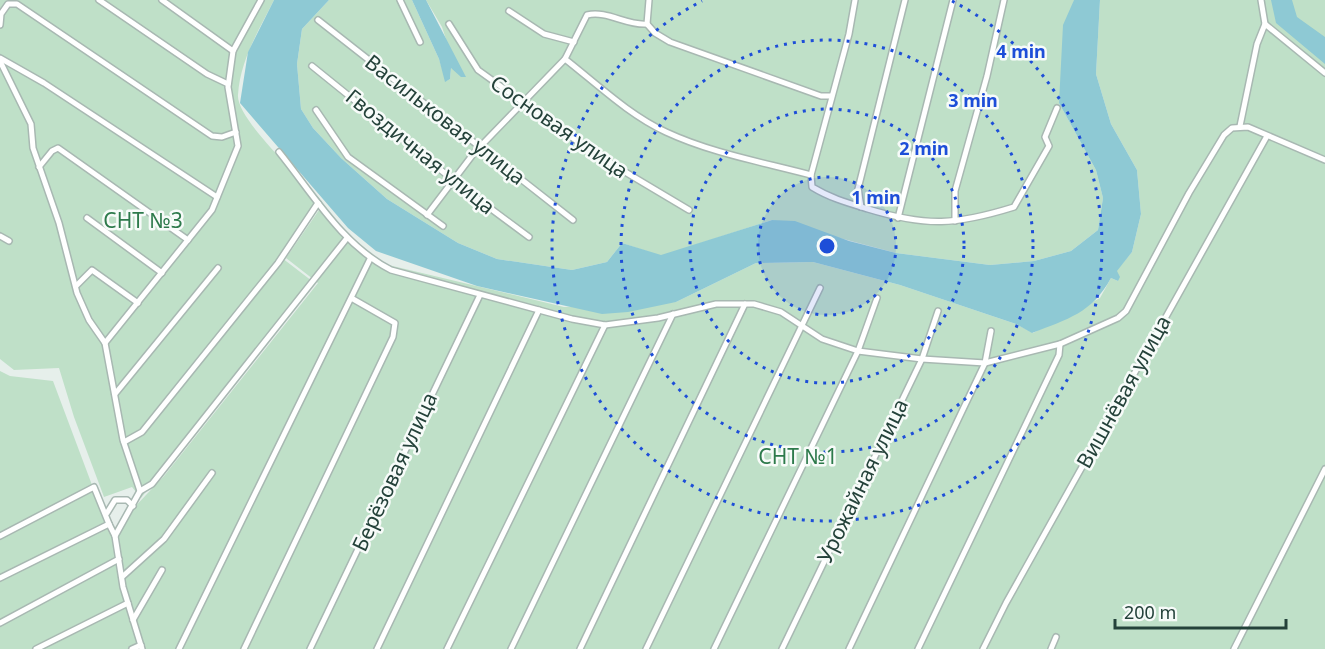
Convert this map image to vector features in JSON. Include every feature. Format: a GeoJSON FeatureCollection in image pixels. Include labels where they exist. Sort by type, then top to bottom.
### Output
{"type":"FeatureCollection","features":[{"type":"Feature","properties":{"kind":"street"},"geometry":{"type":"LineString","coordinates":[[99,0],[207,74],[228,84]]}},
{"type":"Feature","properties":{"kind":"street"},"geometry":{"type":"LineString","coordinates":[[162,0],[233,51]]}},
{"type":"Feature","properties":{"kind":"street"},"geometry":{"type":"LineString","coordinates":[[105,343],[212,210],[238,146],[228,84],[233,51],[261,0]]}},
{"type":"Feature","properties":{"kind":"street"},"geometry":{"type":"LineString","coordinates":[[400,0],[420,42]]}},
{"type":"Feature","properties":{"kind":"street"},"geometry":{"type":"LineString","coordinates":[[647,24],[649,0]]}},
{"type":"Feature","properties":{"kind":"street"},"geometry":{"type":"LineString","coordinates":[[855,0],[849,34],[831,96],[831,108],[811,175],[812,187],[828,197],[898,218],[925,223],[955,221],[1014,207],[1049,146],[1045,137],[1057,108]]}},
{"type":"Feature","properties":{"kind":"street"},"geometry":{"type":"LineString","coordinates":[[861,207],[858,189],[905,0]]}},
{"type":"Feature","properties":{"kind":"street"},"geometry":{"type":"LineString","coordinates":[[898,218],[953,0]]}},
{"type":"Feature","properties":{"kind":"street"},"geometry":{"type":"LineString","coordinates":[[955,221],[955,191],[987,76],[1004,0]]}},
{"type":"Feature","properties":{"kind":"street"},"geometry":{"type":"LineString","coordinates":[[1240,126],[1257,44],[1265,24],[1261,0]]}},
{"type":"Feature","properties":{"kind":"street"},"geometry":{"type":"LineString","coordinates":[[0,25],[1,14],[8,4],[17,4],[212,136],[222,137],[236,132]]}},
{"type":"Feature","properties":{"kind":"street"},"geometry":{"type":"LineString","coordinates":[[509,11],[544,34],[574,42]]}},
{"type":"Feature","properties":{"kind":"street"},"geometry":{"type":"LineString","coordinates":[[428,215],[480,147],[565,59],[587,15],[594,13],[626,23],[647,24],[655,33],[670,42],[821,96],[831,96]]}},
{"type":"Feature","properties":{"kind":"street","name":"Васильковая улица"},"geometry":{"type":"LineString","coordinates":[[318,20],[573,220]]}},
{"type":"Feature","properties":{"kind":"street","name":"Сосновая улица"},"geometry":{"type":"LineString","coordinates":[[449,24],[478,70],[594,154],[689,210]]}},
{"type":"Feature","properties":{"kind":"street"},"geometry":{"type":"LineString","coordinates":[[1265,24],[1325,73]]}},
{"type":"Feature","properties":{"kind":"street"},"geometry":{"type":"LineString","coordinates":[[565,59],[615,99],[667,133],[714,150],[811,175]]}},
{"type":"Feature","properties":{"kind":"street"},"geometry":{"type":"LineString","coordinates":[[0,60],[44,83],[217,197]]}},
{"type":"Feature","properties":{"kind":"street"},"geometry":{"type":"LineString","coordinates":[[0,60],[31,124],[33,148],[59,223],[76,286],[89,320],[105,343],[124,442],[140,492]]}},
{"type":"Feature","properties":{"kind":"street","name":"Гвоздичная улица"},"geometry":{"type":"LineString","coordinates":[[312,66],[453,180],[529,237]]}},
{"type":"Feature","properties":{"kind":"street"},"geometry":{"type":"LineString","coordinates":[[316,110],[348,157],[443,226]]}},
{"type":"Feature","properties":{"kind":"street"},"geometry":{"type":"LineString","coordinates":[[279,152],[347,238],[370,260],[391,270],[480,295],[606,325],[716,304],[745,304],[781,312],[822,339],[858,351],[922,359],[985,363],[1060,344],[1118,318],[1126,311],[1210,158],[1224,135],[1232,128],[1240,126],[1325,160]]}},
{"type":"Feature","properties":{"kind":"street","name":"Вишнёвая улица"},"geometry":{"type":"LineString","coordinates":[[983,649],[1012,592],[1267,136]]}},
{"type":"Feature","properties":{"kind":"street"},"geometry":{"type":"LineString","coordinates":[[39,167],[52,151],[58,148],[188,240]]}},
{"type":"Feature","properties":{"kind":"street"},"geometry":{"type":"LineString","coordinates":[[124,442],[142,432],[278,263],[318,203]]}},
{"type":"Feature","properties":{"kind":"street"},"geometry":{"type":"LineString","coordinates":[[87,218],[162,273]]}},
{"type":"Feature","properties":{"kind":"street"},"geometry":{"type":"LineString","coordinates":[[0,236],[9,241]]}},
{"type":"Feature","properties":{"kind":"street"},"geometry":{"type":"LineString","coordinates":[[115,536],[140,492],[152,484],[347,238]]}},
{"type":"Feature","properties":{"kind":"street"},"geometry":{"type":"LineString","coordinates":[[179,649],[353,299],[370,260]]}},
{"type":"Feature","properties":{"kind":"street"},"geometry":{"type":"LineString","coordinates":[[115,394],[218,268]]}},
{"type":"Feature","properties":{"kind":"street"},"geometry":{"type":"LineString","coordinates":[[76,286],[92,270],[138,303]]}},
{"type":"Feature","properties":{"kind":"street"},"geometry":{"type":"LineString","coordinates":[[646,649],[820,288]]}},
{"type":"Feature","properties":{"kind":"street","name":"Берёзовая улица"},"geometry":{"type":"LineString","coordinates":[[310,649],[480,295]]}},
{"type":"Feature","properties":{"kind":"street"},"geometry":{"type":"LineString","coordinates":[[714,649],[858,351],[876,298]]}},
{"type":"Feature","properties":{"kind":"street"},"geometry":{"type":"LineString","coordinates":[[244,649],[393,337],[395,323],[353,299]]}},
{"type":"Feature","properties":{"kind":"street"},"geometry":{"type":"LineString","coordinates":[[580,649],[745,304]]}},
{"type":"Feature","properties":{"kind":"street"},"geometry":{"type":"LineString","coordinates":[[377,649],[539,310]]}},
{"type":"Feature","properties":{"kind":"street","name":"Урожайная улица"},"geometry":{"type":"LineString","coordinates":[[782,649],[922,359],[938,311]]}},
{"type":"Feature","properties":{"kind":"street"},"geometry":{"type":"LineString","coordinates":[[511,649],[673,314]]}},
{"type":"Feature","properties":{"kind":"street"},"geometry":{"type":"LineString","coordinates":[[447,649],[606,325]]}},
{"type":"Feature","properties":{"kind":"street"},"geometry":{"type":"LineString","coordinates":[[849,649],[985,363],[991,331]]}},
{"type":"Feature","properties":{"kind":"street"},"geometry":{"type":"LineString","coordinates":[[918,649],[1059,355],[1060,344]]}},
{"type":"Feature","properties":{"kind":"street"},"geometry":{"type":"LineString","coordinates":[[1234,649],[1325,469]]}},
{"type":"Feature","properties":{"kind":"street"},"geometry":{"type":"LineString","coordinates":[[122,577],[164,539],[212,473]]}},
{"type":"Feature","properties":{"kind":"street"},"geometry":{"type":"LineString","coordinates":[[0,536],[94,486],[115,536],[128,603],[142,647],[132,649]]}},
{"type":"Feature","properties":{"kind":"street"},"geometry":{"type":"LineString","coordinates":[[107,515],[115,500],[128,500],[133,506]]}},
{"type":"Feature","properties":{"kind":"street"},"geometry":{"type":"LineString","coordinates":[[0,578],[109,524]]}},
{"type":"Feature","properties":{"kind":"street"},"geometry":{"type":"LineString","coordinates":[[0,623],[119,559]]}},
{"type":"Feature","properties":{"kind":"street"},"geometry":{"type":"LineString","coordinates":[[133,620],[162,570]]}},
{"type":"Feature","properties":{"kind":"street"},"geometry":{"type":"LineString","coordinates":[[36,649],[128,603]]}},
{"type":"Feature","properties":{"kind":"street"},"geometry":{"type":"LineString","coordinates":[[1051,649],[1056,637]]}},
{"type":"Feature","properties":{"kind":"green space","name":"СНТ №3"},"geometry":{"type":"Polygon","coordinates":[[[0,0],[274,0],[246,57],[238,95],[240,106],[258,133],[320,199],[282,258],[312,281],[141,498],[132,487],[104,497],[74,417],[59,368],[14,370],[0,359],[0,0]]]}},
{"type":"Feature","properties":{"kind":"green space"},"geometry":{"type":"Polygon","coordinates":[[[329,0],[412,0],[439,59],[446,81],[450,79],[451,68],[456,70],[442,27],[426,0],[1074,0],[1059,103],[1096,170],[1103,198],[1098,230],[1071,251],[1034,261],[990,265],[896,253],[772,220],[661,256],[622,243],[607,262],[572,270],[497,259],[458,243],[387,199],[341,158],[313,128],[301,109],[297,64],[302,29],[329,0]]]}},
{"type":"Feature","properties":{"kind":"green space","name":"СНТ №1"},"geometry":{"type":"Polygon","coordinates":[[[1100,0],[1325,0],[1325,649],[0,649],[0,371],[10,376],[53,381],[110,533],[164,476],[318,283],[286,258],[319,210],[380,263],[564,307],[676,302],[756,263],[813,262],[900,285],[1016,324],[1033,333],[1100,298],[1111,278],[1118,281],[1116,271],[1132,252],[1141,214],[1137,170],[1111,124],[1096,74],[1100,0]]]}},
{"type":"Feature","properties":{"kind":"water"},"geometry":{"type":"Polygon","coordinates":[[[274,0],[329,0],[302,29],[297,64],[301,109],[313,128],[341,158],[387,199],[458,243],[497,259],[572,270],[607,262],[622,243],[661,255],[772,220],[795,221],[849,241],[896,253],[990,265],[1034,261],[1071,251],[1098,230],[1103,198],[1096,170],[1059,103],[1063,25],[1074,0],[1100,0],[1096,74],[1111,124],[1137,170],[1141,214],[1132,252],[1117,271],[1120,277],[1118,281],[1111,278],[1104,290],[1087,307],[1068,319],[1032,333],[1016,324],[900,285],[813,262],[756,263],[676,302],[628,312],[602,314],[477,286],[376,251],[348,228],[240,103],[248,52],[274,0]]]}},
{"type":"Feature","properties":{"kind":"water"},"geometry":{"type":"Polygon","coordinates":[[[412,0],[426,0],[466,77],[461,77],[451,68],[450,79],[445,82],[439,59],[412,0]]]}},
{"type":"Feature","properties":{"kind":"water"},"geometry":{"type":"Polygon","coordinates":[[[1271,0],[1292,0],[1297,17],[1325,37],[1325,64],[1276,23],[1271,0]]]}}]}
